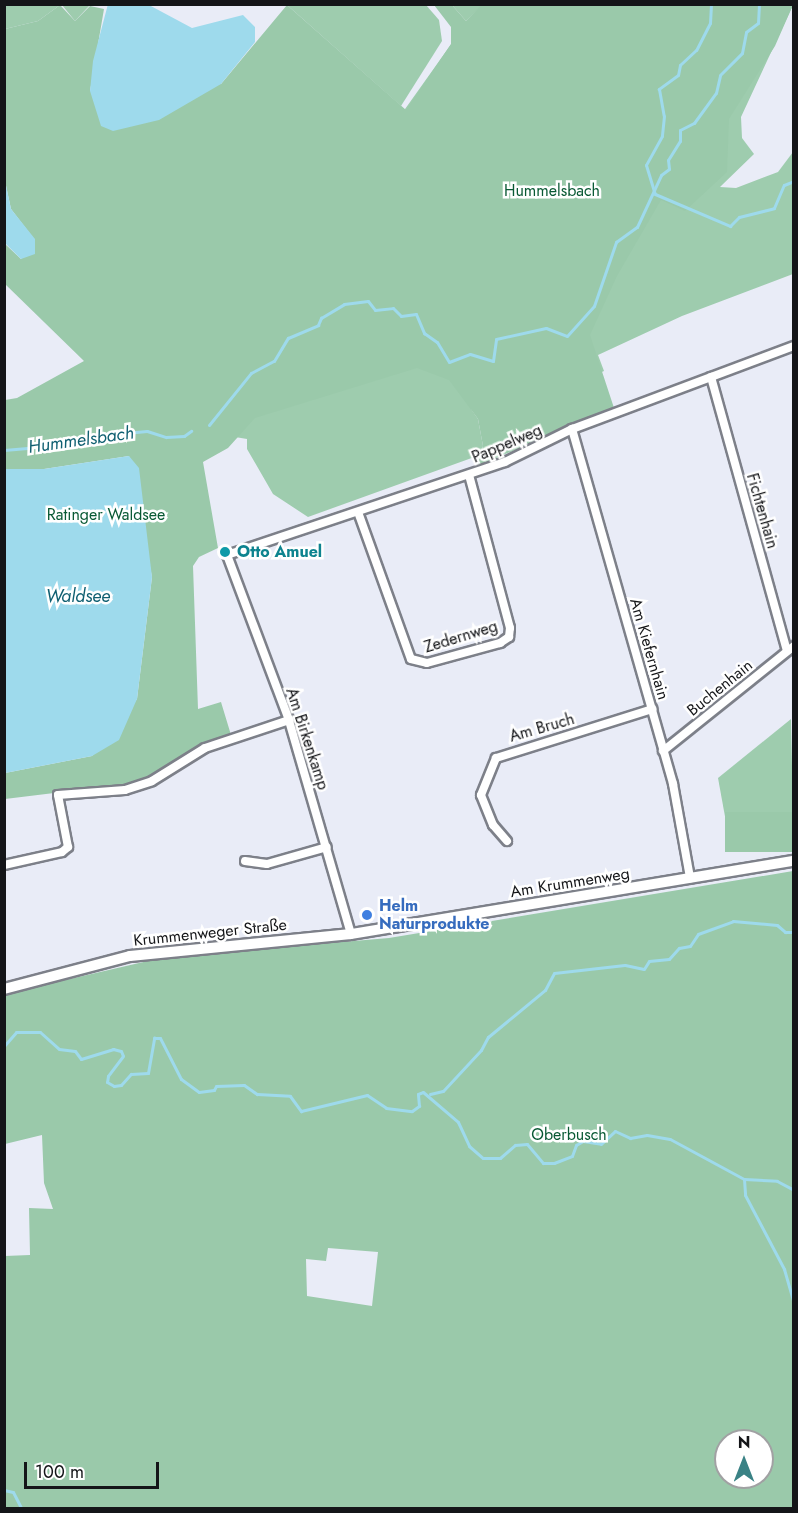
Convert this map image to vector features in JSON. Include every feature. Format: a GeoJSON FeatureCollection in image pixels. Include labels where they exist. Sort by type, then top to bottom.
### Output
{"type":"FeatureCollection","features":[{"type":"Feature","properties":{"kind":"main road","name":"Am Krummenweg"},"geometry":{"type":"LineString","coordinates":[[351,934],[794,861]]}},
{"type":"Feature","properties":{"kind":"main road","name":"Krummenweger Straße"},"geometry":{"type":"LineString","coordinates":[[4,989],[171,950],[351,934]]}},
{"type":"Feature","properties":{"kind":"street","name":"Pappelweg"},"geometry":{"type":"LineString","coordinates":[[227,555],[505,462],[572,429],[794,346]]}},
{"type":"Feature","properties":{"kind":"street","name":"Fichtenhain"},"geometry":{"type":"LineString","coordinates":[[711,377],[790,648]]}},
{"type":"Feature","properties":{"kind":"street","name":"Am Kiefernhain"},"geometry":{"type":"LineString","coordinates":[[572,429],[652,709],[690,878]]}},
{"type":"Feature","properties":{"kind":"street","name":"Zedernweg"},"geometry":{"type":"LineString","coordinates":[[358,512],[411,659],[428,663],[500,643],[508,637],[510,628],[469,475]]}},
{"type":"Feature","properties":{"kind":"street","name":"Am Birkenkamp"},"geometry":{"type":"LineString","coordinates":[[227,555],[289,720],[351,934]]}},
{"type":"Feature","properties":{"kind":"street","name":"Buchenhain"},"geometry":{"type":"LineString","coordinates":[[663,751],[790,648]]}},
{"type":"Feature","properties":{"kind":"street","name":"Am Bruch"},"geometry":{"type":"LineString","coordinates":[[507,841],[493,825],[482,795],[496,758],[652,709]]}},
{"type":"Feature","properties":{"kind":"street"},"geometry":{"type":"LineString","coordinates":[[4,865],[62,852],[68,847],[58,795],[125,790],[152,781],[206,748],[289,720]]}},
{"type":"Feature","properties":{"kind":"street"},"geometry":{"type":"LineString","coordinates":[[245,861],[267,864],[327,847]]}},
{"type":"Feature","properties":{"kind":"green space"},"geometry":{"type":"Polygon","coordinates":[[[482,4],[793,5],[775,46],[729,119],[727,172],[685,211],[661,200],[617,276],[590,335],[614,408],[477,466],[483,446],[478,419],[449,380],[417,368],[255,418],[228,448],[203,462],[218,548],[199,557],[193,566],[198,709],[221,702],[231,735],[201,746],[136,783],[5,799],[5,773],[92,756],[137,699],[152,577],[129,456],[44,469],[5,469],[5,400],[17,398],[84,361],[5,284],[4,243],[21,259],[34,239],[11,209],[5,181],[5,29],[38,21],[60,5],[75,21],[90,6],[104,9],[90,91],[221,84],[287,5],[406,110],[451,44],[451,27],[434,5],[452,5],[466,21],[482,4]]]}},
{"type":"Feature","properties":{"kind":"green space"},"geometry":{"type":"Polygon","coordinates":[[[5,5],[60,5],[38,21],[5,29],[5,5]]]}},
{"type":"Feature","properties":{"kind":"green space"},"geometry":{"type":"Polygon","coordinates":[[[62,5],[90,5],[75,21],[62,5]]]}},
{"type":"Feature","properties":{"kind":"green space"},"geometry":{"type":"Polygon","coordinates":[[[287,5],[426,5],[439,20],[442,41],[401,106],[287,5]]]}},
{"type":"Feature","properties":{"kind":"green space"},"geometry":{"type":"Polygon","coordinates":[[[452,5],[482,5],[466,21],[452,5]]]}},
{"type":"Feature","properties":{"kind":"green space","name":"Hummelsbach"},"geometry":{"type":"Polygon","coordinates":[[[793,5],[741,117],[742,138],[754,154],[720,187],[736,188],[778,172],[793,152],[793,274],[682,316],[598,355],[604,371],[567,388],[471,409],[478,419],[483,446],[480,455],[308,517],[273,494],[247,449],[247,439],[235,437],[287,275],[452,43],[793,5]]]}},
{"type":"Feature","properties":{"kind":"green space"},"geometry":{"type":"Polygon","coordinates":[[[791,719],[793,812],[726,822],[718,778],[791,719]]]}},
{"type":"Feature","properties":{"kind":"green space"},"geometry":{"type":"Polygon","coordinates":[[[725,812],[793,812],[793,852],[725,852],[725,812]]]}},
{"type":"Feature","properties":{"kind":"green space","name":"Oberbusch"},"geometry":{"type":"Polygon","coordinates":[[[793,871],[793,1508],[5,1508],[5,1256],[30,1255],[29,1208],[53,1209],[44,1183],[42,1135],[5,1144],[5,994],[165,957],[389,938],[793,871]],[[328,1248],[326,1261],[306,1259],[307,1296],[372,1306],[378,1252],[328,1248]]]}},
{"type":"Feature","properties":{"kind":"water"},"geometry":{"type":"Polygon","coordinates":[[[108,4],[149,5],[192,28],[243,15],[255,27],[255,42],[221,84],[159,120],[113,131],[101,126],[90,91],[93,61],[108,4]]]}},
{"type":"Feature","properties":{"kind":"water"},"geometry":{"type":"Polygon","coordinates":[[[5,181],[11,209],[35,239],[35,254],[21,259],[5,243],[5,181]]]}},
{"type":"Feature","properties":{"kind":"water","name":"Waldsee"},"geometry":{"type":"Polygon","coordinates":[[[129,456],[139,468],[152,577],[137,699],[119,740],[92,756],[5,773],[5,469],[44,469],[129,456]]]}},
{"type":"Feature","properties":{"kind":"waterway"},"geometry":{"type":"LineString","coordinates":[[711,4],[710,23],[696,50],[680,65],[678,75],[659,89],[664,116],[662,136],[646,165],[655,194],[730,226],[739,217],[774,208],[784,185],[794,181]]}},
{"type":"Feature","properties":{"kind":"waterway","name":"Hummelsbach"},"geometry":{"type":"LineString","coordinates":[[209,425],[251,373],[274,361],[288,338],[318,325],[321,318],[344,304],[368,301],[375,310],[393,308],[401,316],[416,314],[424,333],[437,342],[449,362],[470,354],[493,361],[496,339],[546,328],[567,336],[594,306],[616,242],[637,227],[661,175],[669,169],[668,160],[680,141],[680,130],[694,123],[716,93],[720,75],[742,53],[746,32],[758,23],[759,4]]}},
{"type":"Feature","properties":{"kind":"waterway","name":"Hummelsbach"},"geometry":{"type":"LineString","coordinates":[[4,450],[62,445],[74,438],[147,431],[166,437],[184,436],[191,431]]}},
{"type":"Feature","properties":{"kind":"waterway"},"geometry":{"type":"LineString","coordinates":[[430,1094],[443,1091],[481,1050],[488,1037],[545,990],[554,973],[625,965],[644,969],[649,961],[669,959],[679,948],[690,946],[698,934],[733,921],[777,925],[785,932],[794,932]]}},
{"type":"Feature","properties":{"kind":"waterway"},"geometry":{"type":"LineString","coordinates":[[4,1046],[16,1032],[40,1032],[59,1049],[75,1051],[81,1059],[113,1049],[121,1051],[123,1056],[108,1076],[107,1082],[114,1086],[121,1085],[131,1074],[148,1073],[154,1038],[160,1038],[181,1079],[199,1092],[214,1090],[216,1086],[244,1085],[257,1094],[290,1096],[301,1111],[367,1095],[386,1108],[412,1111],[419,1106],[418,1094],[423,1092],[458,1122],[469,1146],[483,1158],[500,1158],[515,1145],[527,1144],[543,1163],[554,1163],[572,1156],[576,1145],[583,1141],[601,1144],[615,1131],[630,1138],[647,1135],[670,1139],[744,1179],[745,1195],[784,1269],[794,1303]]}},
{"type":"Feature","properties":{"kind":"waterway"},"geometry":{"type":"LineString","coordinates":[[744,1179],[777,1181],[794,1190]]}},
{"type":"Feature","properties":{"kind":"waterway"},"geometry":{"type":"LineString","coordinates":[[4,1490],[13,1492],[21,1508]]}},
{"type":"Feature","properties":{"kind":"place","name":"Otto Amuel"},"geometry":{"type":"Point","coordinates":[225,552]}},
{"type":"Feature","properties":{"kind":"place","name":"Helm Naturprodukte"},"geometry":{"type":"Point","coordinates":[367,915]}},
{"type":"Feature","properties":{"kind":"park label","name":"Ratinger Waldsee"},"geometry":{"type":"Point","coordinates":[106,515]}}]}
